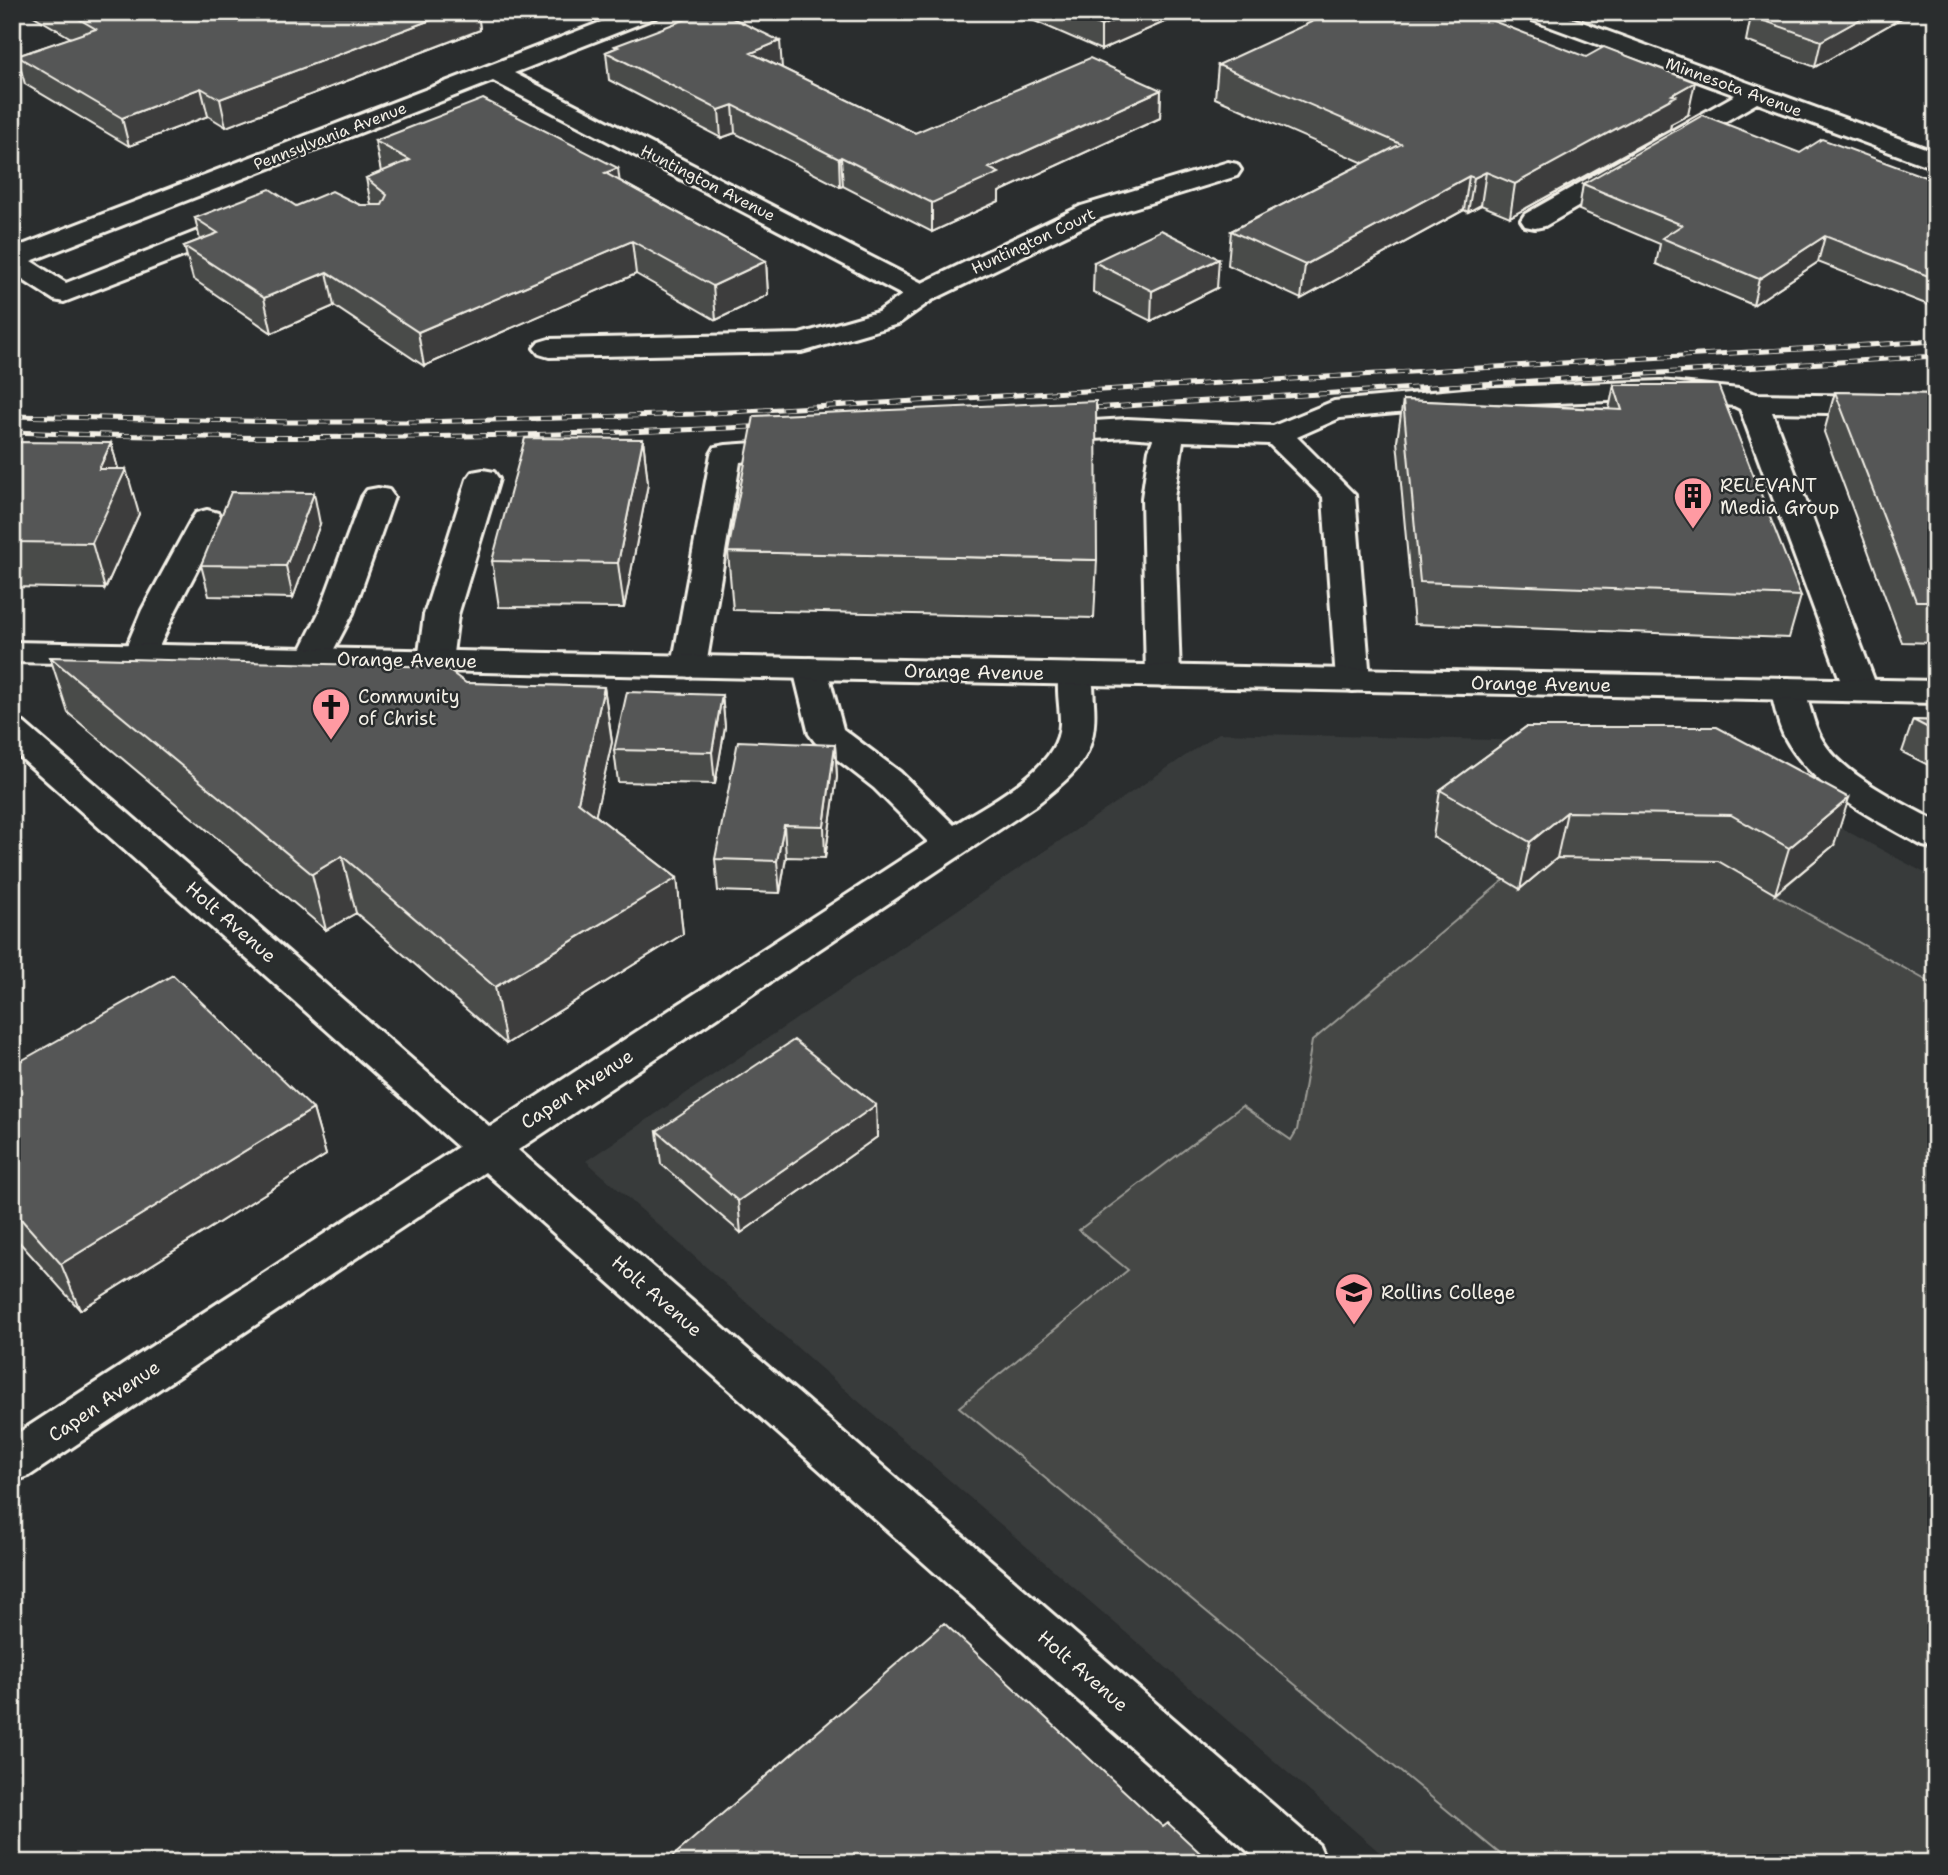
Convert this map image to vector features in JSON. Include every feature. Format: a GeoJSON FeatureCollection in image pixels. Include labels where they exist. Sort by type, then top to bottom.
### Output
{"type":"FeatureCollection","features":[{"type":"Feature","properties":{"kind":"street","name":"Pennsylvania Avenue"},"geometry":{"type":"LineString","coordinates":[[12,260],[649,12]]}},
{"type":"Feature","properties":{"kind":"street","name":"Minnesota Avenue"},"geometry":{"type":"LineString","coordinates":[[1532,12],[1755,94],[1930,153]]}},
{"type":"Feature","properties":{"kind":"street","name":"Huntington Avenue"},"geometry":{"type":"LineString","coordinates":[[494,72],[922,295]]}},
{"type":"Feature","properties":{"kind":"street"},"geometry":{"type":"LineString","coordinates":[[1535,220],[1755,94]]}},
{"type":"Feature","properties":{"kind":"street","name":"Huntington Court"},"geometry":{"type":"LineString","coordinates":[[550,348],[802,343],[888,318],[922,295],[1091,212],[1228,170]]}},
{"type":"Feature","properties":{"kind":"street"},"geometry":{"type":"LineString","coordinates":[[12,260],[64,294],[263,202],[240,171]]}},
{"type":"Feature","properties":{"kind":"street"},"geometry":{"type":"LineString","coordinates":[[1017,435],[1127,428],[1277,435],[1335,410],[1475,397],[1661,390],[1739,398],[1753,403],[1936,406]]}},
{"type":"Feature","properties":{"kind":"street"},"geometry":{"type":"LineString","coordinates":[[1753,403],[1861,690]]}},
{"type":"Feature","properties":{"kind":"street"},"geometry":{"type":"LineString","coordinates":[[1163,676],[1158,498],[1164,450],[1171,431]]}},
{"type":"Feature","properties":{"kind":"street"},"geometry":{"type":"LineString","coordinates":[[1277,435],[1339,495],[1353,680]]}},
{"type":"Feature","properties":{"kind":"street"},"geometry":{"type":"LineString","coordinates":[[689,666],[726,454],[823,448]]}},
{"type":"Feature","properties":{"kind":"street"},"geometry":{"type":"LineString","coordinates":[[435,661],[441,615],[483,479]]}},
{"type":"Feature","properties":{"kind":"street"},"geometry":{"type":"LineString","coordinates":[[313,659],[336,613],[378,497]]}},
{"type":"Feature","properties":{"kind":"street"},"geometry":{"type":"LineString","coordinates":[[140,655],[159,610],[207,520]]}},
{"type":"Feature","properties":{"kind":"street","name":"Orange Avenue"},"geometry":{"type":"LineString","coordinates":[[12,653],[1936,692]]}},
{"type":"Feature","properties":{"kind":"street"},"geometry":{"type":"LineString","coordinates":[[810,668],[827,734],[887,780],[952,844]]}},
{"type":"Feature","properties":{"kind":"street","name":"Capen Avenue"},"geometry":{"type":"LineString","coordinates":[[12,1462],[1023,797],[1067,757],[1077,737],[1075,674]]}},
{"type":"Feature","properties":{"kind":"street"},"geometry":{"type":"LineString","coordinates":[[1787,689],[1802,737],[1828,767],[1873,803],[1936,837]]}},
{"type":"Feature","properties":{"kind":"street","name":"Holt Avenue"},"geometry":{"type":"LineString","coordinates":[[14,735],[489,1147],[1300,1863]]}},
{"type":"Feature","properties":{"kind":"shaded area","name":"Rollins College"},"geometry":{"type":"Polygon","coordinates":[[[1219,733],[1687,745],[1936,879],[1936,1863],[1392,1863],[843,1388],[586,1161],[1219,733]]]}},
{"type":"Feature","properties":{"kind":"shaded area","name":"Rollins College"},"geometry":{"type":"Polygon","coordinates":[[[1517,773],[1834,845],[1775,895],[1936,986],[1936,1863],[1511,1863],[959,1407],[1128,1270],[1079,1230],[1242,1106],[1291,1140],[1297,1130],[1312,1041],[1504,880],[1433,837],[1517,773]]]}},
{"type":"Feature","properties":{"kind":"building"},"geometry":{"type":"Polygon","coordinates":[[[67,12],[452,12],[220,99],[201,88],[122,118],[17,56],[96,29],[67,12]]]}},
{"type":"Feature","properties":{"kind":"building"},"geometry":{"type":"Polygon","coordinates":[[[705,12],[720,12],[780,41],[751,53],[915,133],[1090,58],[1161,90],[989,168],[999,173],[932,203],[733,105],[719,110],[606,52],[618,47],[615,46],[705,12]]]}},
{"type":"Feature","properties":{"kind":"building"},"geometry":{"type":"Polygon","coordinates":[[[1071,12],[1132,12],[1101,26],[1071,12]]]}},
{"type":"Feature","properties":{"kind":"building"},"geometry":{"type":"Polygon","coordinates":[[[1333,12],[1470,12],[1586,57],[1604,47],[1695,82],[1672,95],[1676,96],[1515,184],[1486,172],[1474,178],[1469,176],[1305,265],[1231,231],[1401,144],[1218,65],[1333,12]]]}},
{"type":"Feature","properties":{"kind":"building"},"geometry":{"type":"Polygon","coordinates":[[[1758,12],[1873,12],[1821,41],[1751,16],[1758,12]]]}},
{"type":"Feature","properties":{"kind":"building"},"geometry":{"type":"Polygon","coordinates":[[[483,99],[618,168],[605,173],[766,261],[713,286],[632,241],[418,332],[327,272],[264,298],[184,246],[218,233],[195,218],[270,189],[296,206],[332,191],[360,205],[382,205],[387,195],[366,178],[410,160],[375,141],[483,99]]]}},
{"type":"Feature","properties":{"kind":"building"},"geometry":{"type":"Polygon","coordinates":[[[1703,115],[1800,153],[1822,139],[1936,181],[1936,279],[1825,236],[1759,279],[1662,238],[1682,225],[1583,184],[1703,115]]]}},
{"type":"Feature","properties":{"kind":"building"},"geometry":{"type":"Polygon","coordinates":[[[1161,230],[1219,259],[1152,291],[1094,262],[1161,230]]]}},
{"type":"Feature","properties":{"kind":"building"},"geometry":{"type":"Polygon","coordinates":[[[1614,385],[1718,385],[1801,596],[1420,582],[1403,400],[1622,410],[1614,385]]]}},
{"type":"Feature","properties":{"kind":"building"},"geometry":{"type":"Polygon","coordinates":[[[1835,392],[1936,394],[1936,601],[1916,601],[1835,392]]]}},
{"type":"Feature","properties":{"kind":"building"},"geometry":{"type":"Polygon","coordinates":[[[1096,401],[1097,560],[728,552],[754,416],[1096,401]]]}},
{"type":"Feature","properties":{"kind":"building"},"geometry":{"type":"Polygon","coordinates":[[[525,438],[643,439],[618,563],[492,561],[525,438]]]}},
{"type":"Feature","properties":{"kind":"building"},"geometry":{"type":"Polygon","coordinates":[[[14,442],[111,443],[99,469],[126,469],[92,543],[12,542],[14,442]]]}},
{"type":"Feature","properties":{"kind":"building"},"geometry":{"type":"Polygon","coordinates":[[[231,492],[314,493],[286,566],[201,565],[231,492]]]}},
{"type":"Feature","properties":{"kind":"building"},"geometry":{"type":"Polygon","coordinates":[[[50,657],[444,667],[466,683],[604,687],[578,802],[677,878],[495,987],[342,856],[312,874],[50,657]]]}},
{"type":"Feature","properties":{"kind":"building"},"geometry":{"type":"Polygon","coordinates":[[[627,692],[722,695],[712,752],[614,750],[627,692]]]}},
{"type":"Feature","properties":{"kind":"building"},"geometry":{"type":"Polygon","coordinates":[[[1913,720],[1936,721],[1936,732],[1913,720]]]}},
{"type":"Feature","properties":{"kind":"building"},"geometry":{"type":"Polygon","coordinates":[[[1526,727],[1717,727],[1849,798],[1789,848],[1731,815],[1567,812],[1530,842],[1440,790],[1526,727]]]}},
{"type":"Feature","properties":{"kind":"building"},"geometry":{"type":"Polygon","coordinates":[[[738,741],[835,745],[824,826],[784,825],[777,861],[715,859],[738,741]]]}},
{"type":"Feature","properties":{"kind":"building"},"geometry":{"type":"Polygon","coordinates":[[[173,975],[313,1109],[61,1264],[12,1209],[12,1066],[173,975]]]}},
{"type":"Feature","properties":{"kind":"building"},"geometry":{"type":"Polygon","coordinates":[[[794,1040],[876,1105],[738,1201],[657,1131],[794,1040]]]}},
{"type":"Feature","properties":{"kind":"building"},"geometry":{"type":"Polygon","coordinates":[[[944,1623],[1163,1827],[1168,1823],[1211,1863],[665,1863],[944,1623]]]}},
{"type":"Feature","properties":{"kind":"railway"},"geometry":{"type":"LineString","coordinates":[[12,416],[422,422],[695,414],[1936,341]]}},
{"type":"Feature","properties":{"kind":"railway"},"geometry":{"type":"LineString","coordinates":[[1076,409],[1936,356]]}},
{"type":"Feature","properties":{"kind":"railway"},"geometry":{"type":"LineString","coordinates":[[12,432],[297,438],[582,433],[772,426]]}},
{"type":"Feature","properties":{"kind":"place","name":"RELEVANT Media Group"},"geometry":{"type":"Point","coordinates":[1693,530]}},
{"type":"Feature","properties":{"kind":"place","name":"Community of Christ"},"geometry":{"type":"Point","coordinates":[331,741]}},
{"type":"Feature","properties":{"kind":"place","name":"Rollins College"},"geometry":{"type":"Point","coordinates":[1354,1326]}}]}
